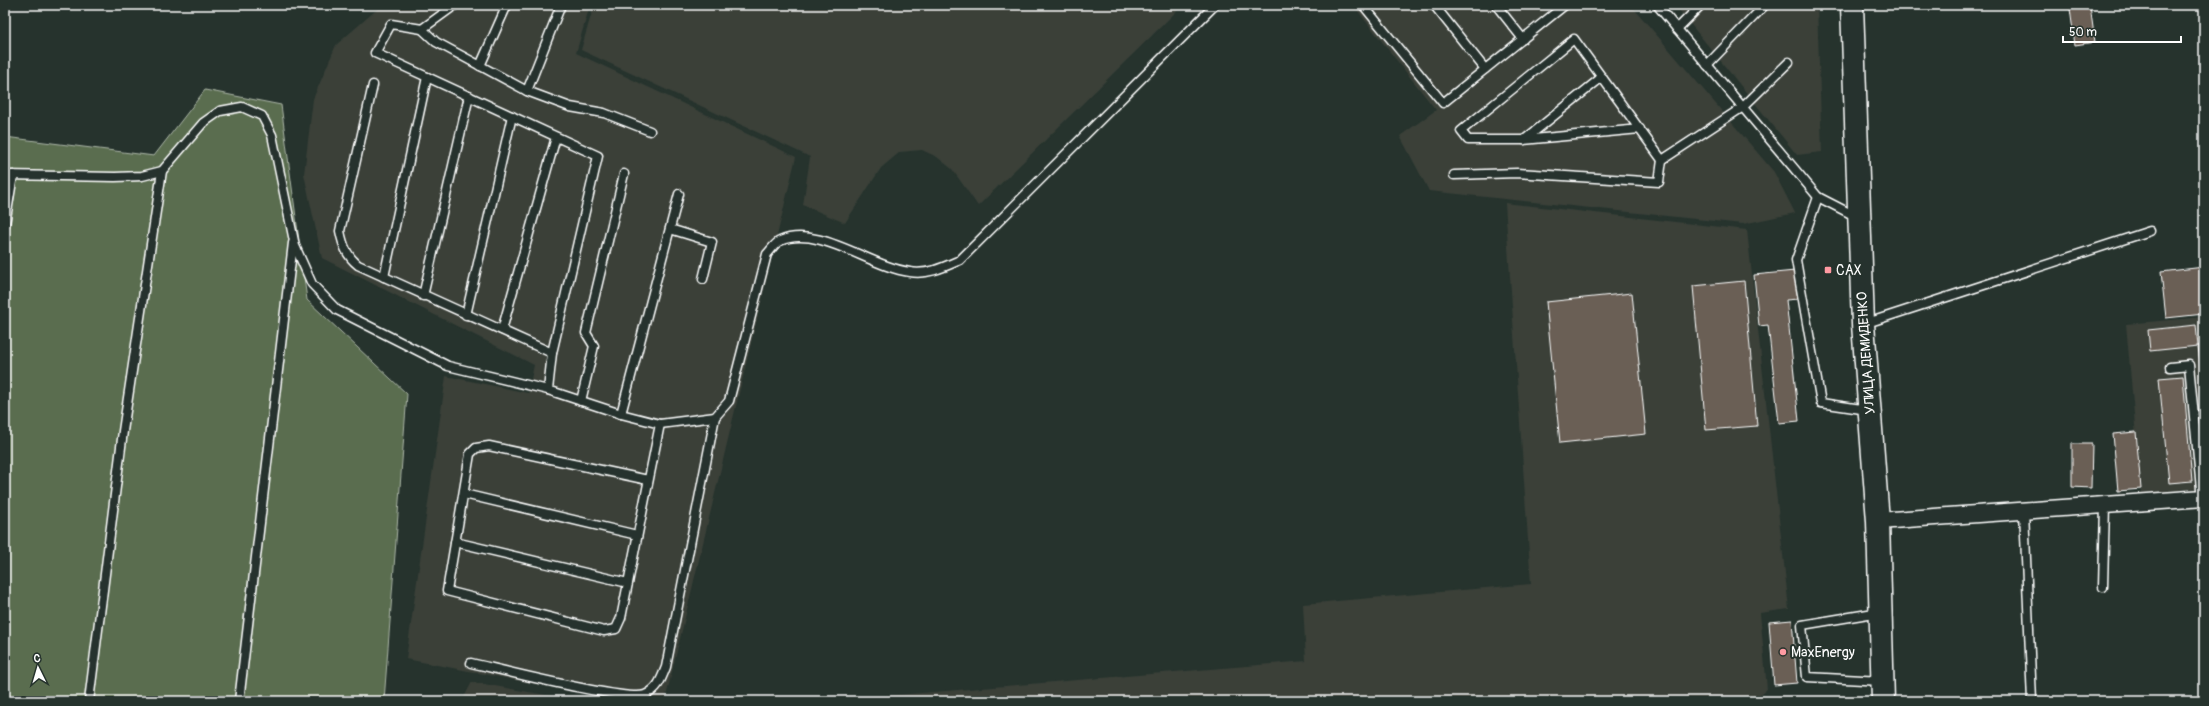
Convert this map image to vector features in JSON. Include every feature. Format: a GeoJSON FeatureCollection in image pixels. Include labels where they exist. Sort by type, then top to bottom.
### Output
{"type":"FeatureCollection","features":[{"type":"Feature","properties":{"kind":"main road","name":"УЛИЦА ДЕМИДЕНКО"},"geometry":{"type":"LineString","coordinates":[[1852,5],[1863,324],[1878,521],[1883,691]]}},
{"type":"Feature","properties":{"kind":"street"},"geometry":{"type":"LineString","coordinates":[[1878,521],[2203,498]]}},
{"type":"Feature","properties":{"kind":"lane"},"geometry":{"type":"LineString","coordinates":[[422,29],[455,5]]}},
{"type":"Feature","properties":{"kind":"lane"},"geometry":{"type":"LineString","coordinates":[[480,66],[507,5]]}},
{"type":"Feature","properties":{"kind":"lane"},"geometry":{"type":"LineString","coordinates":[[527,91],[561,5]]}},
{"type":"Feature","properties":{"kind":"lane"},"geometry":{"type":"LineString","coordinates":[[471,663],[618,695],[643,696],[658,687],[666,668],[715,417],[729,401],[767,254],[778,241],[794,237],[811,237],[890,267],[911,273],[937,270],[960,260],[1215,5]]}},
{"type":"Feature","properties":{"kind":"lane"},"geometry":{"type":"LineString","coordinates":[[1363,5],[1443,103],[1486,69],[1560,6]]}},
{"type":"Feature","properties":{"kind":"lane"},"geometry":{"type":"LineString","coordinates":[[1434,5],[1486,69]]}},
{"type":"Feature","properties":{"kind":"lane"},"geometry":{"type":"LineString","coordinates":[[1496,5],[1522,39]]}},
{"type":"Feature","properties":{"kind":"lane"},"geometry":{"type":"LineString","coordinates":[[1657,5],[1818,197],[1860,218]]}},
{"type":"Feature","properties":{"kind":"lane"},"geometry":{"type":"LineString","coordinates":[[1677,29],[1701,5]]}},
{"type":"Feature","properties":{"kind":"lane"},"geometry":{"type":"LineString","coordinates":[[1707,65],[1765,5]]}},
{"type":"Feature","properties":{"kind":"lane"},"geometry":{"type":"LineString","coordinates":[[548,390],[552,353],[598,156],[375,53],[391,24],[422,29],[436,42],[527,91],[570,107],[604,113],[650,131]]}},
{"type":"Feature","properties":{"kind":"lane"},"geometry":{"type":"LineString","coordinates":[[1454,175],[1517,173],[1659,182],[1662,160],[1640,129],[1574,39],[1461,131],[1468,140],[1523,140],[1640,129]]}},
{"type":"Feature","properties":{"kind":"lane"},"geometry":{"type":"LineString","coordinates":[[1662,160],[1743,107],[1789,62]]}},
{"type":"Feature","properties":{"kind":"lane"},"geometry":{"type":"LineString","coordinates":[[384,277],[427,77]]}},
{"type":"Feature","properties":{"kind":"lane"},"geometry":{"type":"LineString","coordinates":[[1523,140],[1602,77]]}},
{"type":"Feature","properties":{"kind":"lane"},"geometry":{"type":"LineString","coordinates":[[373,85],[340,231],[343,245],[350,259],[358,266],[552,353]]}},
{"type":"Feature","properties":{"kind":"lane"},"geometry":{"type":"LineString","coordinates":[[423,296],[469,96]]}},
{"type":"Feature","properties":{"kind":"lane"},"geometry":{"type":"LineString","coordinates":[[89,701],[123,432],[162,171],[204,123],[220,111],[242,108],[262,116],[272,135],[293,239],[312,284],[337,310],[448,366],[548,390],[621,414],[660,424],[715,417]]}},
{"type":"Feature","properties":{"kind":"lane"},"geometry":{"type":"LineString","coordinates":[[466,315],[512,116]]}},
{"type":"Feature","properties":{"kind":"lane"},"geometry":{"type":"LineString","coordinates":[[502,330],[556,137]]}},
{"type":"Feature","properties":{"kind":"lane"},"geometry":{"type":"LineString","coordinates":[[5,224],[9,175],[115,177],[142,176],[162,171]]}},
{"type":"Feature","properties":{"kind":"lane"},"geometry":{"type":"LineString","coordinates":[[581,401],[594,346],[586,333],[624,174]]}},
{"type":"Feature","properties":{"kind":"lane"},"geometry":{"type":"LineString","coordinates":[[621,414],[679,194]]}},
{"type":"Feature","properties":{"kind":"lane"},"geometry":{"type":"LineString","coordinates":[[1818,197],[1796,260],[1821,403],[1870,411]]}},
{"type":"Feature","properties":{"kind":"lane"},"geometry":{"type":"LineString","coordinates":[[670,229],[712,242],[703,279]]}},
{"type":"Feature","properties":{"kind":"lane"},"geometry":{"type":"LineString","coordinates":[[1863,324],[2150,231]]}},
{"type":"Feature","properties":{"kind":"lane"},"geometry":{"type":"LineString","coordinates":[[239,701],[293,239]]}},
{"type":"Feature","properties":{"kind":"lane"},"geometry":{"type":"LineString","coordinates":[[2170,367],[2189,365],[2203,498]]}},
{"type":"Feature","properties":{"kind":"lane"},"geometry":{"type":"LineString","coordinates":[[648,480],[489,446],[476,448],[470,454],[447,591],[604,631],[616,628],[621,618],[660,424]]}},
{"type":"Feature","properties":{"kind":"lane"},"geometry":{"type":"LineString","coordinates":[[464,494],[637,535]]}},
{"type":"Feature","properties":{"kind":"lane"},"geometry":{"type":"LineString","coordinates":[[2103,587],[2105,505]]}},
{"type":"Feature","properties":{"kind":"lane"},"geometry":{"type":"LineString","coordinates":[[2024,511],[2032,701]]}},
{"type":"Feature","properties":{"kind":"lane"},"geometry":{"type":"LineString","coordinates":[[455,542],[628,583]]}},
{"type":"Feature","properties":{"kind":"lane"},"geometry":{"type":"LineString","coordinates":[[1881,612],[1802,625],[1807,677],[1883,691]]}},
{"type":"Feature","properties":{"kind":"shaded area"},"geometry":{"type":"Polygon","coordinates":[[[382,5],[590,5],[576,53],[796,157],[665,701],[623,701],[406,659],[446,376],[528,393],[534,365],[322,258],[304,174],[313,99],[336,45],[382,5]]]}},
{"type":"Feature","properties":{"kind":"shaded area"},"geometry":{"type":"Polygon","coordinates":[[[594,5],[1183,5],[978,206],[952,169],[937,157],[922,150],[900,152],[881,168],[845,223],[803,205],[810,157],[581,50],[594,5]]]}},
{"type":"Feature","properties":{"kind":"shaded area"},"geometry":{"type":"Polygon","coordinates":[[[1353,5],[1631,5],[1774,172],[1795,213],[1743,224],[1429,191],[1400,136],[1436,110],[1353,5]]]}},
{"type":"Feature","properties":{"kind":"shaded area"},"geometry":{"type":"Polygon","coordinates":[[[1675,5],[1817,5],[1822,152],[1797,155],[1675,5]]]}},
{"type":"Feature","properties":{"kind":"shaded area"},"geometry":{"type":"Polygon","coordinates":[[[1505,203],[1747,230],[1789,609],[1760,613],[1767,689],[1753,701],[826,701],[1306,661],[1303,604],[1531,584],[1505,203]]]}},
{"type":"Feature","properties":{"kind":"shaded area"},"geometry":{"type":"Polygon","coordinates":[[[2204,317],[2204,488],[2141,493],[2126,324],[2204,317]]]}},
{"type":"Feature","properties":{"kind":"shaded area"},"geometry":{"type":"Polygon","coordinates":[[[472,682],[580,701],[462,701],[472,682]]]}},
{"type":"Feature","properties":{"kind":"green space"},"geometry":{"type":"Polygon","coordinates":[[[205,90],[281,105],[307,300],[407,394],[384,701],[5,701],[5,137],[154,156],[205,90]]]}},
{"type":"Feature","properties":{"kind":"building"},"geometry":{"type":"Polygon","coordinates":[[[1303,5],[1313,5],[1307,10],[1303,5]]]}},
{"type":"Feature","properties":{"kind":"building"},"geometry":{"type":"Polygon","coordinates":[[[2090,6],[2095,42],[2075,45],[2070,9],[2090,6]]]}},
{"type":"Feature","properties":{"kind":"building"},"geometry":{"type":"Polygon","coordinates":[[[2204,267],[2204,314],[2166,318],[2161,272],[2204,267]]]}},
{"type":"Feature","properties":{"kind":"building"},"geometry":{"type":"Polygon","coordinates":[[[1795,271],[1798,299],[1786,300],[1799,421],[1779,423],[1768,325],[1759,326],[1754,275],[1795,271]]]}},
{"type":"Feature","properties":{"kind":"building"},"geometry":{"type":"Polygon","coordinates":[[[1744,281],[1757,426],[1706,430],[1693,286],[1744,281]]]}},
{"type":"Feature","properties":{"kind":"building"},"geometry":{"type":"Polygon","coordinates":[[[1632,293],[1646,434],[1560,443],[1546,302],[1632,293]]]}},
{"type":"Feature","properties":{"kind":"building"},"geometry":{"type":"Polygon","coordinates":[[[2196,325],[2198,346],[2150,351],[2148,330],[2196,325]]]}},
{"type":"Feature","properties":{"kind":"building"},"geometry":{"type":"Polygon","coordinates":[[[2204,345],[2204,398],[2198,346],[2204,345]]]}},
{"type":"Feature","properties":{"kind":"building"},"geometry":{"type":"Polygon","coordinates":[[[2183,376],[2192,481],[2169,483],[2159,378],[2183,376]]]}},
{"type":"Feature","properties":{"kind":"building"},"geometry":{"type":"Polygon","coordinates":[[[2136,432],[2141,489],[2118,491],[2113,434],[2136,432]]]}},
{"type":"Feature","properties":{"kind":"building"},"geometry":{"type":"Polygon","coordinates":[[[2072,444],[2092,444],[2091,488],[2072,487],[2072,444]]]}},
{"type":"Feature","properties":{"kind":"building","name":"MaxEnergy"},"geometry":{"type":"Polygon","coordinates":[[[1792,620],[1797,683],[1774,685],[1769,622],[1792,620]]]}},
{"type":"Feature","properties":{"kind":"place","name":"САХ"},"geometry":{"type":"Point","coordinates":[1828,270]}},
{"type":"Feature","properties":{"kind":"place","name":"MaxEnergy"},"geometry":{"type":"Point","coordinates":[1783,652]}}]}
